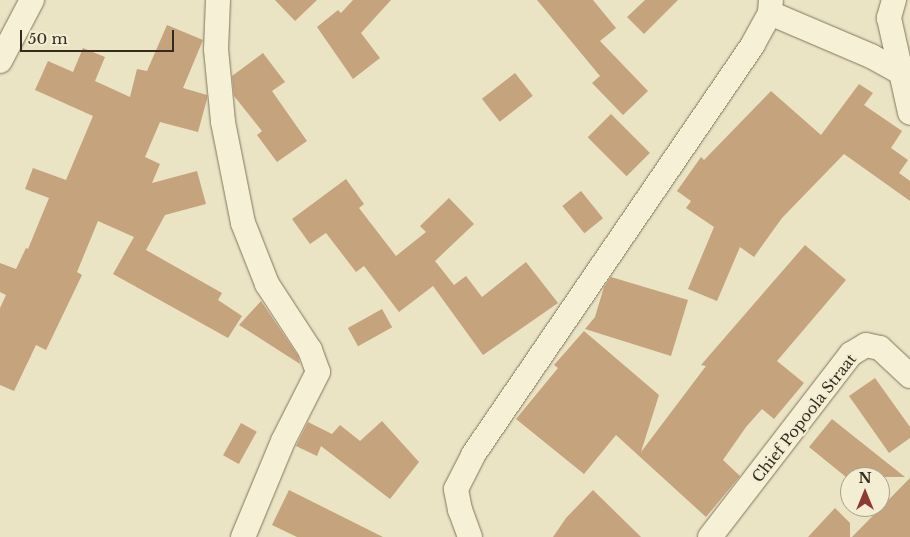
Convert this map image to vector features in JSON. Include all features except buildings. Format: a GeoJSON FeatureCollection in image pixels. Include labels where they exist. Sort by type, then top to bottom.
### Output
{"type":"FeatureCollection","features":[{"type":"Feature","properties":{"kind":"street"},"geometry":{"type":"LineString","coordinates":[[0,61],[32,0]]}},
{"type":"Feature","properties":{"kind":"street"},"geometry":{"type":"LineString","coordinates":[[218,0],[216,49],[223,122],[243,223],[267,284],[316,363],[318,372],[283,441],[248,535]]}},
{"type":"Feature","properties":{"kind":"street"},"geometry":{"type":"LineString","coordinates":[[894,0],[888,18],[910,113]]}},
{"type":"Feature","properties":{"kind":"street"},"geometry":{"type":"LineString","coordinates":[[470,537],[460,510],[456,489],[473,455],[753,44],[770,7],[900,72]]}},
{"type":"Feature","properties":{"kind":"street","name":"Chief Popoola Straat"},"geometry":{"type":"LineString","coordinates":[[710,537],[851,354],[866,345],[880,348],[910,376]]}}]}
